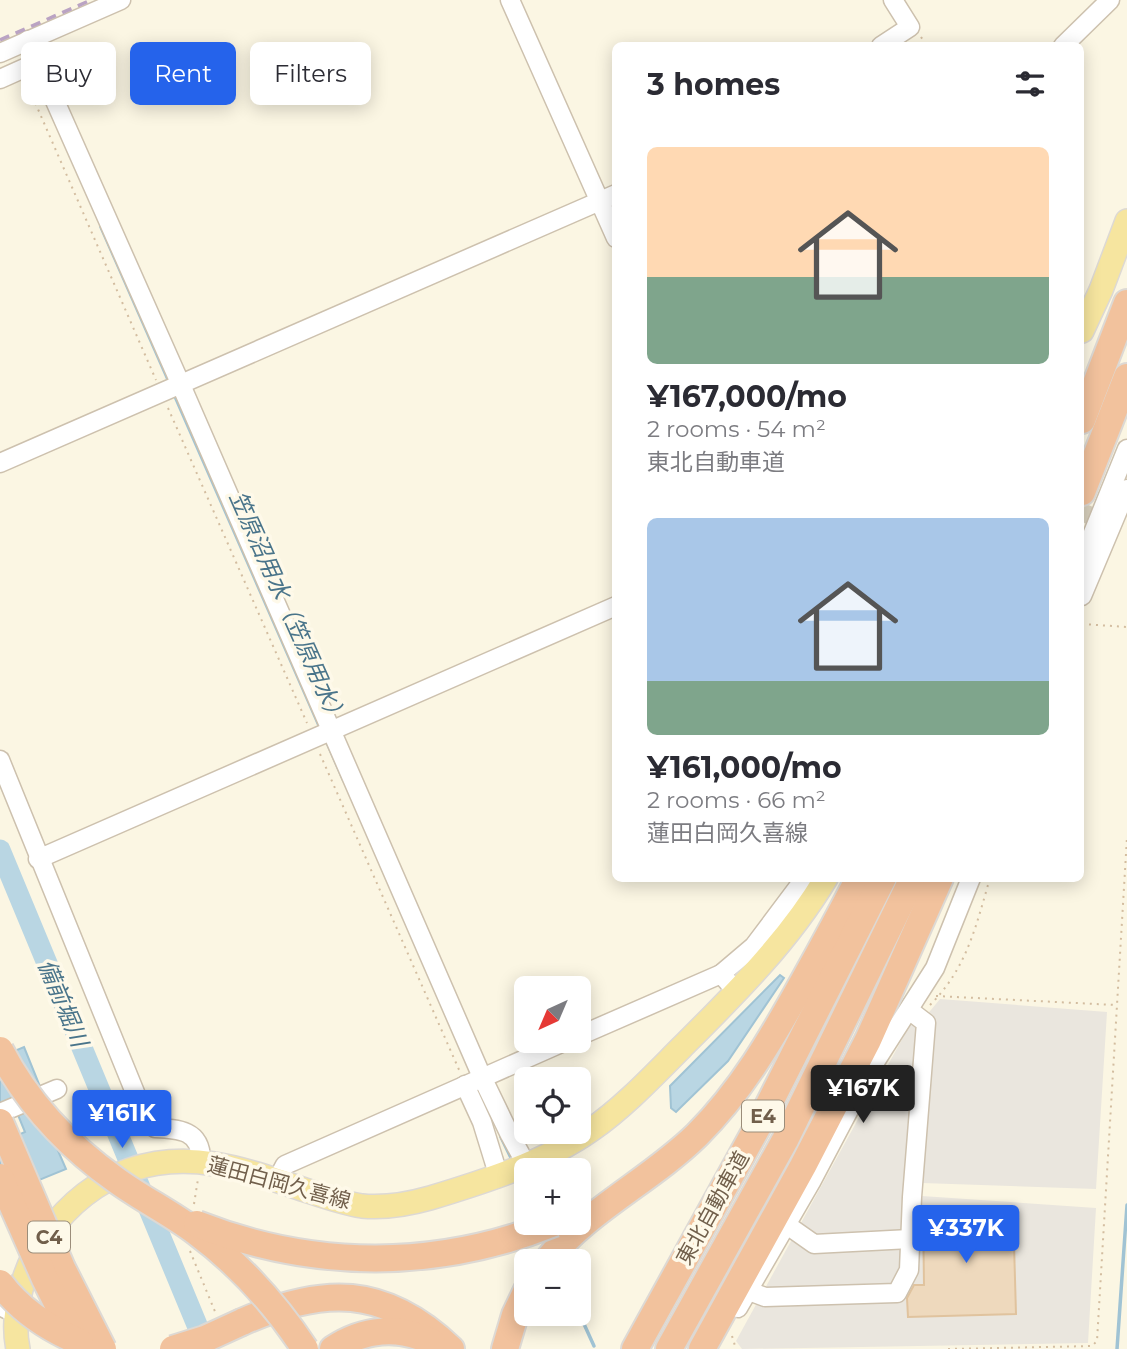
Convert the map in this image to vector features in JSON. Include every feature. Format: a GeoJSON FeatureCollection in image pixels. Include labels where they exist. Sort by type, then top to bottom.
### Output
{"type":"FeatureCollection","features":[{"type":"Feature","properties":{"kind":"highway"},"geometry":{"type":"LineString","coordinates":[[1084,415],[1127,303]]}},
{"type":"Feature","properties":{"kind":"highway"},"geometry":{"type":"LineString","coordinates":[[1084,487],[1127,377]]}},
{"type":"Feature","properties":{"kind":"highway"},"geometry":{"type":"LineString","coordinates":[[591,1211],[636,1185],[675,1155],[737,1091],[780,1023],[857,882]]}},
{"type":"Feature","properties":{"kind":"highway","name":"東北自動車道"},"geometry":{"type":"LineString","coordinates":[[635,1349],[758,1126],[881,882]]}},
{"type":"Feature","properties":{"kind":"highway","name":"東北自動車道"},"geometry":{"type":"LineString","coordinates":[[669,1349],[785,1140],[911,882]]}},
{"type":"Feature","properties":{"kind":"highway"},"geometry":{"type":"LineString","coordinates":[[702,1349],[803,1166],[868,1040],[938,882]]}},
{"type":"Feature","properties":{"kind":"highway"},"geometry":{"type":"LineString","coordinates":[[0,1050],[27,1094],[67,1140],[115,1180],[195,1232],[239,1269],[269,1301],[305,1349]]}},
{"type":"Feature","properties":{"kind":"highway","name":"C4"},"geometry":{"type":"LineString","coordinates":[[0,1122],[62,1268],[101,1349]]}},
{"type":"Feature","properties":{"kind":"highway","name":"C4"},"geometry":{"type":"LineString","coordinates":[[0,1177],[45,1279],[80,1349]]}},
{"type":"Feature","properties":{"kind":"highway"},"geometry":{"type":"LineString","coordinates":[[166,1212],[225,1236],[269,1248],[351,1259],[402,1258],[465,1251],[523,1235]]}},
{"type":"Feature","properties":{"kind":"highway"},"geometry":{"type":"LineString","coordinates":[[0,1219],[61,1349]]}},
{"type":"Feature","properties":{"kind":"highway"},"geometry":{"type":"LineString","coordinates":[[0,1283],[24,1310],[44,1324],[69,1338],[101,1349]]}},
{"type":"Feature","properties":{"kind":"highway"},"geometry":{"type":"LineString","coordinates":[[173,1349],[299,1301],[324,1297],[355,1298],[398,1310],[418,1321],[451,1349]]}},
{"type":"Feature","properties":{"kind":"highway"},"geometry":{"type":"LineString","coordinates":[[505,1349],[514,1318]]}},
{"type":"Feature","properties":{"kind":"highway"},"geometry":{"type":"LineString","coordinates":[[333,1349],[349,1338],[368,1332],[388,1331],[418,1336],[442,1349]]}},
{"type":"Feature","properties":{"kind":"main road"},"geometry":{"type":"LineString","coordinates":[[1084,327],[1127,221]]}},
{"type":"Feature","properties":{"kind":"main road","name":"蓮田白岡久喜線"},"geometry":{"type":"LineString","coordinates":[[540,1158],[591,1130],[636,1093],[728,983],[787,935],[823,882]]}},
{"type":"Feature","properties":{"kind":"main road","name":"蓮田白岡久喜線"},"geometry":{"type":"LineString","coordinates":[[18,1349],[8,1310],[37,1247],[57,1220],[80,1198],[106,1180],[153,1163],[201,1160],[244,1170],[362,1206],[428,1199],[514,1168]]}},
{"type":"Feature","properties":{"kind":"street"},"geometry":{"type":"LineString","coordinates":[[0,53],[121,0]]}},
{"type":"Feature","properties":{"kind":"street"},"geometry":{"type":"LineString","coordinates":[[510,0],[608,197],[612,218]]}},
{"type":"Feature","properties":{"kind":"street"},"geometry":{"type":"LineString","coordinates":[[887,42],[910,27],[893,0]]}},
{"type":"Feature","properties":{"kind":"street"},"geometry":{"type":"LineString","coordinates":[[1066,42],[1091,6],[1110,0]]}},
{"type":"Feature","properties":{"kind":"street"},"geometry":{"type":"LineString","coordinates":[[0,79],[21,70]]}},
{"type":"Feature","properties":{"kind":"street"},"geometry":{"type":"LineString","coordinates":[[46,105],[172,389],[331,731],[482,1077],[523,1158]]}},
{"type":"Feature","properties":{"kind":"street"},"geometry":{"type":"LineString","coordinates":[[0,463],[608,197]]}},
{"type":"Feature","properties":{"kind":"street"},"geometry":{"type":"LineString","coordinates":[[1084,555],[1127,449]]}},
{"type":"Feature","properties":{"kind":"street"},"geometry":{"type":"LineString","coordinates":[[1084,591],[1127,489]]}},
{"type":"Feature","properties":{"kind":"street"},"geometry":{"type":"LineString","coordinates":[[38,859],[612,608]]}},
{"type":"Feature","properties":{"kind":"street"},"geometry":{"type":"LineString","coordinates":[[0,760],[145,1117],[155,1128],[179,1129],[192,1136],[198,1143],[201,1160]]}},
{"type":"Feature","properties":{"kind":"street"},"geometry":{"type":"LineString","coordinates":[[592,1031],[728,983],[802,882]]}},
{"type":"Feature","properties":{"kind":"street"},"geometry":{"type":"LineString","coordinates":[[711,1349],[787,1225],[870,1070],[930,994],[935,968],[969,882]]}},
{"type":"Feature","properties":{"kind":"street"},"geometry":{"type":"LineString","coordinates":[[749,1291],[765,1297],[897,1293],[909,1270],[909,1239],[926,1023],[916,1011]]}},
{"type":"Feature","properties":{"kind":"street"},"geometry":{"type":"LineString","coordinates":[[278,1180],[285,1165],[536,1054]]}},
{"type":"Feature","properties":{"kind":"street"},"geometry":{"type":"LineString","coordinates":[[465,1085],[482,1122],[498,1174]]}},
{"type":"Feature","properties":{"kind":"street"},"geometry":{"type":"LineString","coordinates":[[0,1113],[57,1089]]}},
{"type":"Feature","properties":{"kind":"street"},"geometry":{"type":"LineString","coordinates":[[787,1225],[814,1244],[909,1239]]}},
{"type":"Feature","properties":{"kind":"path"},"geometry":{"type":"LineString","coordinates":[[46,105],[172,389],[314,739],[465,1085]]}},
{"type":"Feature","properties":{"kind":"path"},"geometry":{"type":"LineString","coordinates":[[1084,624],[1127,627]]}},
{"type":"Feature","properties":{"kind":"path"},"geometry":{"type":"LineString","coordinates":[[948,1349],[1092,1346],[1097,1341],[1127,837]]}},
{"type":"Feature","properties":{"kind":"path"},"geometry":{"type":"LineString","coordinates":[[916,1011],[964,961],[989,882]]}},
{"type":"Feature","properties":{"kind":"path"},"geometry":{"type":"LineString","coordinates":[[930,994],[1116,1006]]}},
{"type":"Feature","properties":{"kind":"shaded area"},"geometry":{"type":"Polygon","coordinates":[[[940,999],[1107,1012],[1096,1189],[922,1183],[922,1196],[1096,1208],[1088,1343],[742,1349],[736,1341],[911,1023],[917,1013],[926,1016],[940,999]]]}},
{"type":"Feature","properties":{"kind":"water"},"geometry":{"type":"Polygon","coordinates":[[[780,975],[784,978],[728,1061],[676,1112],[671,1108],[670,1086],[780,975]]]}},
{"type":"Feature","properties":{"kind":"water"},"geometry":{"type":"Polygon","coordinates":[[[24,1047],[41,1089],[0,1106],[0,1057],[24,1047]]]}},
{"type":"Feature","properties":{"kind":"water"},"geometry":{"type":"Polygon","coordinates":[[[39,1107],[66,1169],[0,1196],[0,1143],[25,1132],[18,1115],[39,1107]]]}},
{"type":"Feature","properties":{"kind":"building"},"geometry":{"type":"Polygon","coordinates":[[[1013,1209],[1016,1314],[908,1317],[907,1298],[914,1285],[924,1285],[923,1211],[1013,1209]]]}},
{"type":"Feature","properties":{"kind":"waterway","name":"笠原沼用水（笠原用水）"},"geometry":{"type":"LineString","coordinates":[[101,227],[170,384]]}},
{"type":"Feature","properties":{"kind":"waterway","name":"笠原沼用水（笠原用水）"},"geometry":{"type":"LineString","coordinates":[[174,394],[321,730]]}},
{"type":"Feature","properties":{"kind":"waterway","name":"笠原沼用水（笠原用水）"},"geometry":{"type":"LineString","coordinates":[[326,740],[344,781]]}},
{"type":"Feature","properties":{"kind":"waterway","name":"備前堀川"},"geometry":{"type":"LineString","coordinates":[[0,850],[207,1349]]}},
{"type":"Feature","properties":{"kind":"waterway","name":"笠原沼用水（笠原用水）"},"geometry":{"type":"LineString","coordinates":[[501,1137],[513,1162]]}},
{"type":"Feature","properties":{"kind":"waterway"},"geometry":{"type":"LineString","coordinates":[[1117,1349],[1127,1205]]}},
{"type":"Feature","properties":{"kind":"waterway","name":"笠原沼用水（笠原用水）"},"geometry":{"type":"LineString","coordinates":[[585,1326],[594,1346]]}},
{"type":"Feature","properties":{"kind":"tunnel"},"geometry":{"type":"LineString","coordinates":[[1084,513],[1098,519]]}},
{"type":"Feature","properties":{"kind":"railway"},"geometry":{"type":"LineString","coordinates":[[0,40],[91,0]]}}]}
